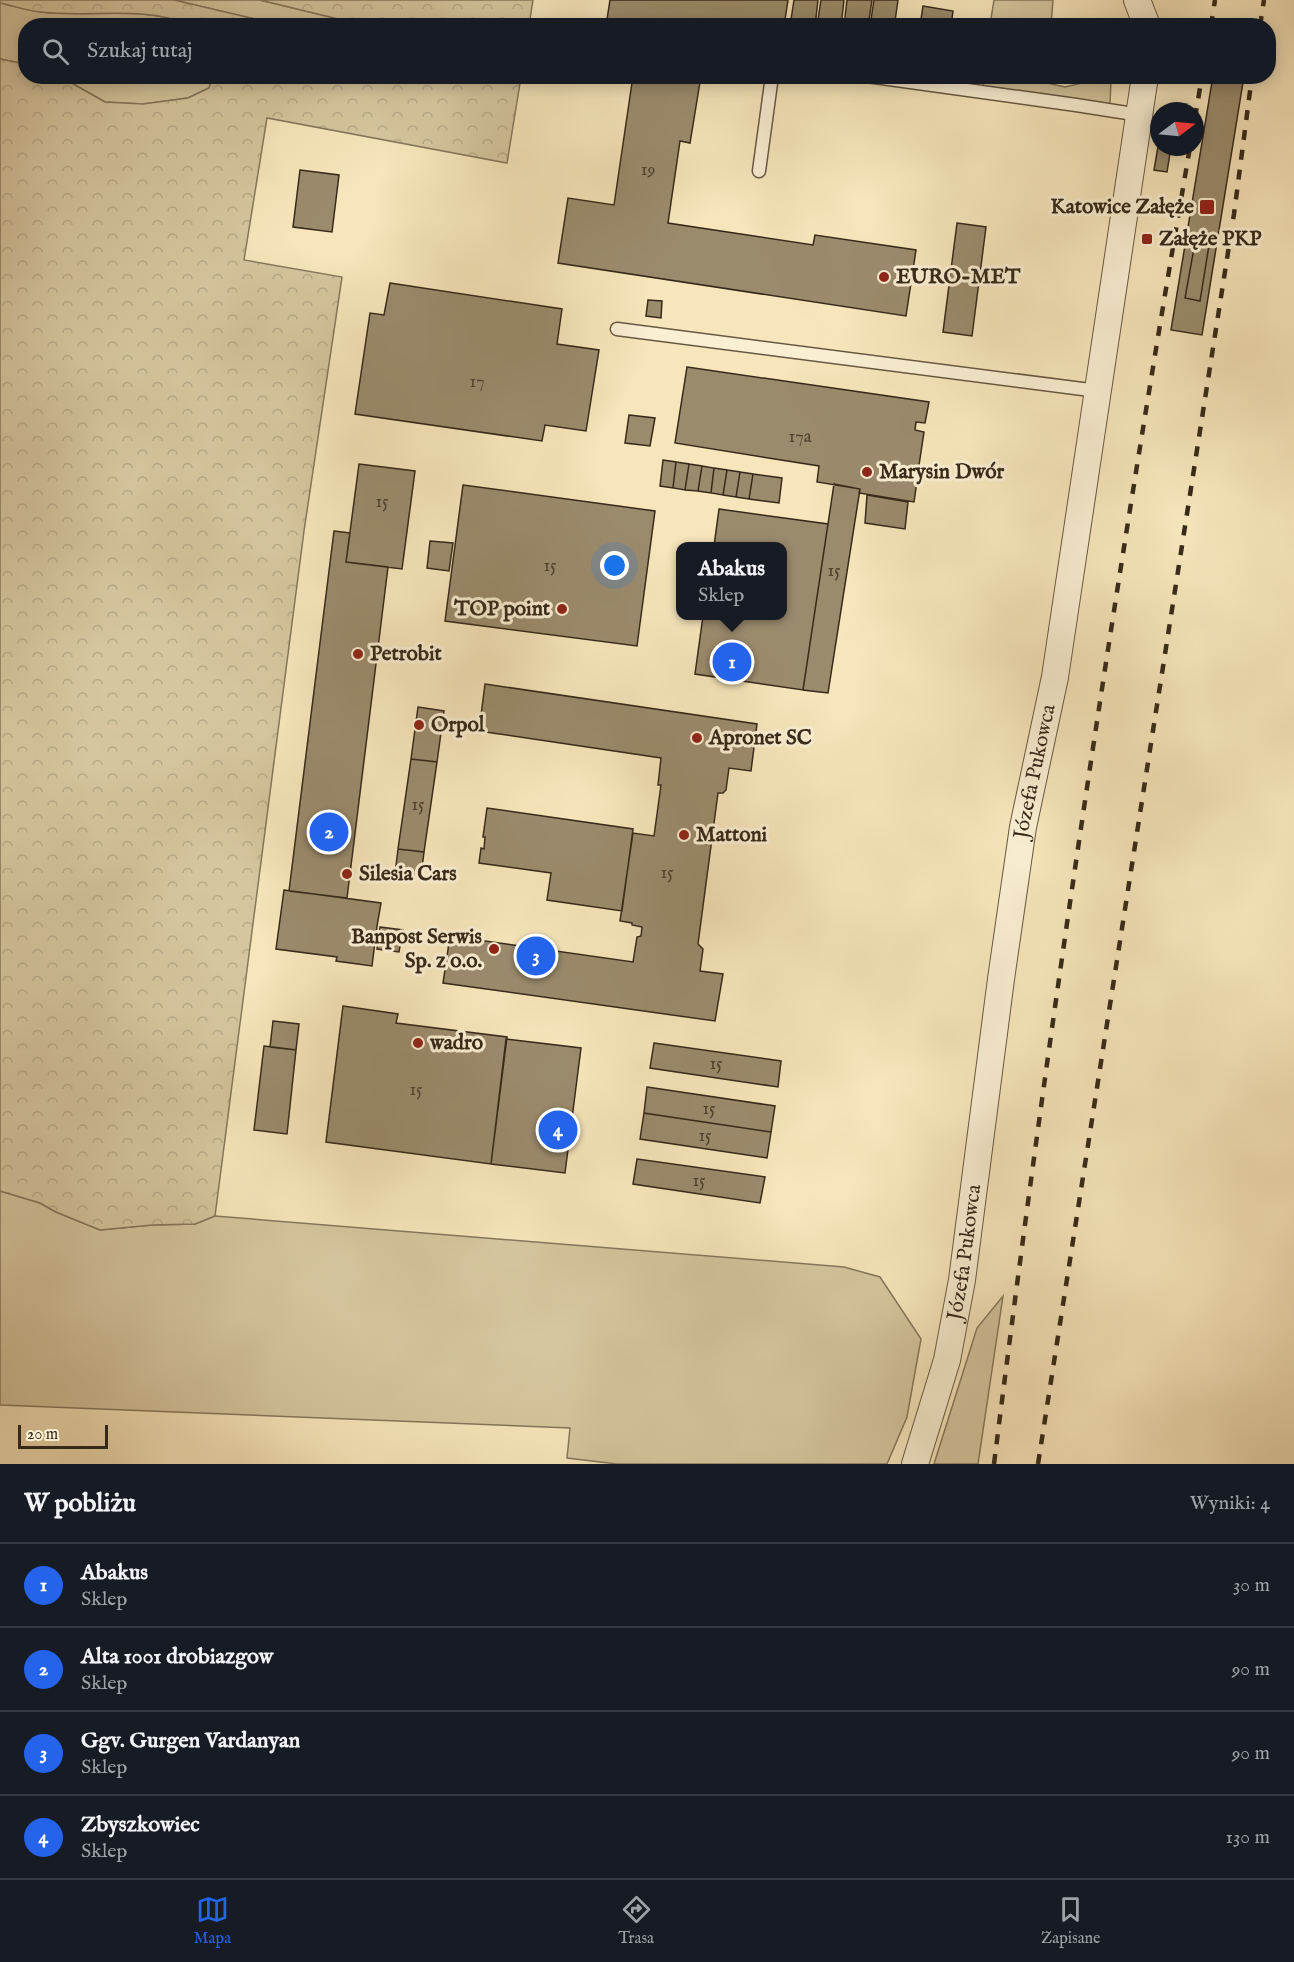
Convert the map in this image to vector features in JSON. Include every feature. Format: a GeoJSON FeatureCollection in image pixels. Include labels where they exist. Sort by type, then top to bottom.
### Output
{"type":"FeatureCollection","features":[{"type":"Feature","properties":{"kind":"street"},"geometry":{"type":"LineString","coordinates":[[1137,0],[1145,18]]}},
{"type":"Feature","properties":{"kind":"street"},"geometry":{"type":"LineString","coordinates":[[1149,18],[1151,0]]}},
{"type":"Feature","properties":{"kind":"street","name":"Józefa Pukowca"},"geometry":{"type":"LineString","coordinates":[[915,1464],[947,1360],[962,1280],[1000,979],[1022,838],[1055,678],[1144,84]]}},
{"type":"Feature","properties":{"kind":"lane"},"geometry":{"type":"LineString","coordinates":[[759,171],[771,84]]}},
{"type":"Feature","properties":{"kind":"lane"},"geometry":{"type":"LineString","coordinates":[[925,84],[1140,115]]}},
{"type":"Feature","properties":{"kind":"lane"},"geometry":{"type":"LineString","coordinates":[[616,329],[1098,391]]}},
{"type":"Feature","properties":{"kind":"green space"},"geometry":{"type":"Polygon","coordinates":[[[0,0],[174,0],[250,18],[168,18],[136,14],[41,12],[0,3],[0,0]]]}},
{"type":"Feature","properties":{"kind":"green space"},"geometry":{"type":"Polygon","coordinates":[[[174,0],[260,0],[334,18],[250,18],[174,0]]]}},
{"type":"Feature","properties":{"kind":"green space"},"geometry":{"type":"Polygon","coordinates":[[[260,0],[533,0],[530,18],[334,18],[260,0]]]}},
{"type":"Feature","properties":{"kind":"green space"},"geometry":{"type":"Polygon","coordinates":[[[994,0],[1053,0],[1052,18],[991,18],[994,0]]]}},
{"type":"Feature","properties":{"kind":"green space"},"geometry":{"type":"Polygon","coordinates":[[[0,3],[41,12],[136,14],[168,18],[18,18],[18,63],[0,59],[0,3]]]}},
{"type":"Feature","properties":{"kind":"green space"},"geometry":{"type":"Polygon","coordinates":[[[0,59],[18,63],[18,84],[73,84],[105,102],[143,104],[188,98],[209,88],[210,84],[520,84],[507,163],[267,118],[244,260],[342,277],[304,531],[215,1216],[195,1224],[100,1230],[40,1203],[0,1191],[0,59]]]}},
{"type":"Feature","properties":{"kind":"green space"},"geometry":{"type":"Polygon","coordinates":[[[73,84],[210,84],[209,88],[188,98],[143,104],[105,102],[73,84]]]}},
{"type":"Feature","properties":{"kind":"green space"},"geometry":{"type":"Polygon","coordinates":[[[983,84],[1052,84],[1065,87],[1078,84],[1111,84],[1110,104],[983,86],[983,84]]]}},
{"type":"Feature","properties":{"kind":"green space"},"geometry":{"type":"Polygon","coordinates":[[[0,1191],[40,1203],[100,1230],[195,1224],[215,1216],[844,1267],[880,1277],[921,1339],[907,1417],[887,1464],[617,1464],[567,1458],[570,1428],[0,1405],[0,1191]]]}},
{"type":"Feature","properties":{"kind":"green space"},"geometry":{"type":"Polygon","coordinates":[[[1003,1296],[978,1464],[934,1464],[977,1328],[1003,1296]]]}},
{"type":"Feature","properties":{"kind":"building"},"geometry":{"type":"Polygon","coordinates":[[[610,0],[788,0],[785,18],[607,18],[610,0]]]}},
{"type":"Feature","properties":{"kind":"building"},"geometry":{"type":"Polygon","coordinates":[[[794,0],[818,0],[816,18],[791,18],[794,0]]]}},
{"type":"Feature","properties":{"kind":"building"},"geometry":{"type":"Polygon","coordinates":[[[821,0],[844,0],[842,18],[818,18],[821,0]]]}},
{"type":"Feature","properties":{"kind":"building"},"geometry":{"type":"Polygon","coordinates":[[[847,0],[872,0],[869,18],[845,18],[847,0]]]}},
{"type":"Feature","properties":{"kind":"building"},"geometry":{"type":"Polygon","coordinates":[[[874,0],[898,0],[895,18],[871,18],[874,0]]]}},
{"type":"Feature","properties":{"kind":"building"},"geometry":{"type":"Polygon","coordinates":[[[923,6],[953,11],[952,18],[921,18],[923,6]]]}},
{"type":"Feature","properties":{"kind":"building"},"geometry":{"type":"Polygon","coordinates":[[[632,84],[700,84],[690,143],[680,141],[668,223],[813,245],[815,235],[916,250],[906,316],[558,263],[568,198],[614,205],[632,84]]]}},
{"type":"Feature","properties":{"kind":"building"},"geometry":{"type":"Polygon","coordinates":[[[1212,84],[1243,84],[1202,335],[1171,330],[1200,156],[1204,156],[1204,130],[1212,84]]]}},
{"type":"Feature","properties":{"kind":"building"},"geometry":{"type":"Polygon","coordinates":[[[1156,156],[1170,156],[1167,172],[1154,170],[1156,156]]]}},
{"type":"Feature","properties":{"kind":"building"},"geometry":{"type":"Polygon","coordinates":[[[300,170],[339,175],[332,232],[293,227],[300,170]]]}},
{"type":"Feature","properties":{"kind":"building"},"geometry":{"type":"Polygon","coordinates":[[[957,223],[986,227],[972,336],[943,332],[957,223]]]}},
{"type":"Feature","properties":{"kind":"building"},"geometry":{"type":"Polygon","coordinates":[[[1196,237],[1210,239],[1200,301],[1185,298],[1196,237]]]}},
{"type":"Feature","properties":{"kind":"building"},"geometry":{"type":"Polygon","coordinates":[[[390,283],[562,309],[557,344],[599,350],[586,431],[545,425],[542,441],[355,414],[370,313],[384,315],[390,283]]]}},
{"type":"Feature","properties":{"kind":"building"},"geometry":{"type":"Polygon","coordinates":[[[648,300],[662,301],[661,318],[646,316],[648,300]]]}},
{"type":"Feature","properties":{"kind":"building"},"geometry":{"type":"Polygon","coordinates":[[[687,367],[929,402],[925,423],[916,422],[915,430],[924,432],[918,472],[909,471],[909,479],[917,481],[914,502],[859,493],[860,489],[817,482],[819,466],[675,443],[687,367]]]}},
{"type":"Feature","properties":{"kind":"building"},"geometry":{"type":"Polygon","coordinates":[[[629,415],[655,418],[650,446],[625,443],[629,415]]]}},
{"type":"Feature","properties":{"kind":"building"},"geometry":{"type":"Polygon","coordinates":[[[663,460],[676,462],[673,488],[660,486],[663,460]]]}},
{"type":"Feature","properties":{"kind":"building"},"geometry":{"type":"Polygon","coordinates":[[[676,462],[689,464],[685,490],[673,488],[676,462]]]}},
{"type":"Feature","properties":{"kind":"building"},"geometry":{"type":"Polygon","coordinates":[[[359,464],[415,471],[402,569],[346,562],[359,464]]]}},
{"type":"Feature","properties":{"kind":"building"},"geometry":{"type":"Polygon","coordinates":[[[689,464],[702,466],[698,491],[685,490],[689,464]]]}},
{"type":"Feature","properties":{"kind":"building"},"geometry":{"type":"Polygon","coordinates":[[[702,466],[714,468],[711,493],[698,491],[702,466]]]}},
{"type":"Feature","properties":{"kind":"building"},"geometry":{"type":"Polygon","coordinates":[[[714,468],[727,470],[723,495],[711,493],[714,468]]]}},
{"type":"Feature","properties":{"kind":"building"},"geometry":{"type":"Polygon","coordinates":[[[727,470],[740,472],[736,497],[723,495],[727,470]]]}},
{"type":"Feature","properties":{"kind":"building"},"geometry":{"type":"Polygon","coordinates":[[[740,472],[753,474],[749,499],[736,497],[740,472]]]}},
{"type":"Feature","properties":{"kind":"building"},"geometry":{"type":"Polygon","coordinates":[[[753,474],[782,478],[779,503],[749,499],[753,474]]]}},
{"type":"Feature","properties":{"kind":"building"},"geometry":{"type":"Polygon","coordinates":[[[834,484],[860,489],[828,693],[803,690],[834,484]]]}},
{"type":"Feature","properties":{"kind":"building"},"geometry":{"type":"Polygon","coordinates":[[[463,485],[655,511],[637,646],[445,621],[463,485]]]}},
{"type":"Feature","properties":{"kind":"building"},"geometry":{"type":"Polygon","coordinates":[[[867,495],[908,502],[905,529],[865,523],[867,495]]]}},
{"type":"Feature","properties":{"kind":"building"},"geometry":{"type":"Polygon","coordinates":[[[719,509],[828,524],[803,690],[695,674],[702,620],[787,620],[787,542],[715,542],[719,509]]]}},
{"type":"Feature","properties":{"kind":"building"},"geometry":{"type":"Polygon","coordinates":[[[334,531],[350,533],[346,562],[388,567],[347,898],[289,891],[334,531]]]}},
{"type":"Feature","properties":{"kind":"building"},"geometry":{"type":"Polygon","coordinates":[[[430,541],[453,543],[449,571],[427,568],[430,541]]]}},
{"type":"Feature","properties":{"kind":"building"},"geometry":{"type":"Polygon","coordinates":[[[485,684],[757,724],[751,771],[729,768],[726,790],[718,793],[698,944],[703,949],[700,971],[723,974],[715,1021],[443,983],[450,936],[633,962],[637,937],[641,936],[642,927],[620,921],[633,833],[654,836],[661,785],[658,785],[661,758],[479,731],[485,684]]]}},
{"type":"Feature","properties":{"kind":"building"},"geometry":{"type":"Polygon","coordinates":[[[418,707],[444,711],[437,762],[411,759],[418,707]]]}},
{"type":"Feature","properties":{"kind":"building"},"geometry":{"type":"Polygon","coordinates":[[[411,759],[437,762],[424,852],[398,849],[411,759]]]}},
{"type":"Feature","properties":{"kind":"building"},"geometry":{"type":"Polygon","coordinates":[[[487,808],[633,829],[622,911],[547,900],[551,873],[479,863],[481,848],[484,849],[485,837],[483,837],[487,808]]]}},
{"type":"Feature","properties":{"kind":"building"},"geometry":{"type":"Polygon","coordinates":[[[398,849],[424,852],[421,877],[395,874],[398,849]]]}},
{"type":"Feature","properties":{"kind":"building"},"geometry":{"type":"Polygon","coordinates":[[[284,890],[381,903],[372,966],[336,961],[337,957],[276,949],[284,890]]]}},
{"type":"Feature","properties":{"kind":"building"},"geometry":{"type":"Polygon","coordinates":[[[380,927],[403,930],[399,952],[377,949],[380,927]]]}},
{"type":"Feature","properties":{"kind":"building"},"geometry":{"type":"Polygon","coordinates":[[[343,1006],[398,1014],[396,1023],[507,1037],[491,1164],[326,1142],[343,1006]]]}},
{"type":"Feature","properties":{"kind":"building"},"geometry":{"type":"Polygon","coordinates":[[[273,1021],[299,1024],[296,1050],[270,1047],[273,1021]]]}},
{"type":"Feature","properties":{"kind":"building"},"geometry":{"type":"Polygon","coordinates":[[[506,1039],[581,1048],[565,1173],[491,1164],[506,1039]]]}},
{"type":"Feature","properties":{"kind":"building"},"geometry":{"type":"Polygon","coordinates":[[[654,1043],[781,1061],[778,1087],[650,1068],[654,1043]]]}},
{"type":"Feature","properties":{"kind":"building"},"geometry":{"type":"Polygon","coordinates":[[[264,1046],[296,1050],[287,1134],[254,1130],[264,1046]]]}},
{"type":"Feature","properties":{"kind":"building"},"geometry":{"type":"Polygon","coordinates":[[[647,1087],[775,1106],[771,1132],[644,1113],[647,1087]]]}},
{"type":"Feature","properties":{"kind":"building"},"geometry":{"type":"Polygon","coordinates":[[[644,1113],[771,1132],[767,1158],[640,1139],[644,1113]]]}},
{"type":"Feature","properties":{"kind":"building"},"geometry":{"type":"Polygon","coordinates":[[[637,1159],[765,1177],[760,1203],[633,1184],[637,1159]]]}},
{"type":"Feature","properties":{"kind":"railway"},"geometry":{"type":"LineString","coordinates":[[1212,18],[1215,0]]}},
{"type":"Feature","properties":{"kind":"railway"},"geometry":{"type":"LineString","coordinates":[[1261,18],[1264,0]]}},
{"type":"Feature","properties":{"kind":"railway"},"geometry":{"type":"LineString","coordinates":[[1198,102],[1201,84]]}},
{"type":"Feature","properties":{"kind":"railway"},"geometry":{"type":"LineString","coordinates":[[1038,1464],[1234,214],[1251,84]]}},
{"type":"Feature","properties":{"kind":"railway"},"geometry":{"type":"LineString","coordinates":[[994,1464],[1037,1134],[1084,804],[1135,475],[1188,156]]}},
{"type":"Feature","properties":{"kind":"place","name":"Katowice Załęże"},"geometry":{"type":"Point","coordinates":[1207,207]}},
{"type":"Feature","properties":{"kind":"place","name":"Załęże PKP"},"geometry":{"type":"Point","coordinates":[1147,239]}},
{"type":"Feature","properties":{"kind":"place","name":"EURO-MET"},"geometry":{"type":"Point","coordinates":[884,277]}},
{"type":"Feature","properties":{"kind":"place","name":"Marysin Dwór"},"geometry":{"type":"Point","coordinates":[867,472]}},
{"type":"Feature","properties":{"kind":"place","name":"TOP point"},"geometry":{"type":"Point","coordinates":[562,609]}},
{"type":"Feature","properties":{"kind":"place","name":"Petrobit"},"geometry":{"type":"Point","coordinates":[358,654]}},
{"type":"Feature","properties":{"kind":"place","name":"Abakus"},"geometry":{"type":"Point","coordinates":[732,662]}},
{"type":"Feature","properties":{"kind":"place","name":"Orpol"},"geometry":{"type":"Point","coordinates":[419,725]}},
{"type":"Feature","properties":{"kind":"place","name":"Apronet SC"},"geometry":{"type":"Point","coordinates":[697,738]}},
{"type":"Feature","properties":{"kind":"place","name":"Alta 1001 drobiazgow"},"geometry":{"type":"Point","coordinates":[329,832]}},
{"type":"Feature","properties":{"kind":"place","name":"Mattoni"},"geometry":{"type":"Point","coordinates":[684,835]}},
{"type":"Feature","properties":{"kind":"place","name":"Silesia Cars"},"geometry":{"type":"Point","coordinates":[347,874]}},
{"type":"Feature","properties":{"kind":"place","name":"Banpost Serwis Sp. z o.o."},"geometry":{"type":"Point","coordinates":[494,949]}},
{"type":"Feature","properties":{"kind":"place","name":"Ggv. Gurgen Vardanyan"},"geometry":{"type":"Point","coordinates":[536,956]}},
{"type":"Feature","properties":{"kind":"place","name":"wadro"},"geometry":{"type":"Point","coordinates":[418,1043]}},
{"type":"Feature","properties":{"kind":"place","name":"Zbyszkowiec"},"geometry":{"type":"Point","coordinates":[558,1130]}}]}
